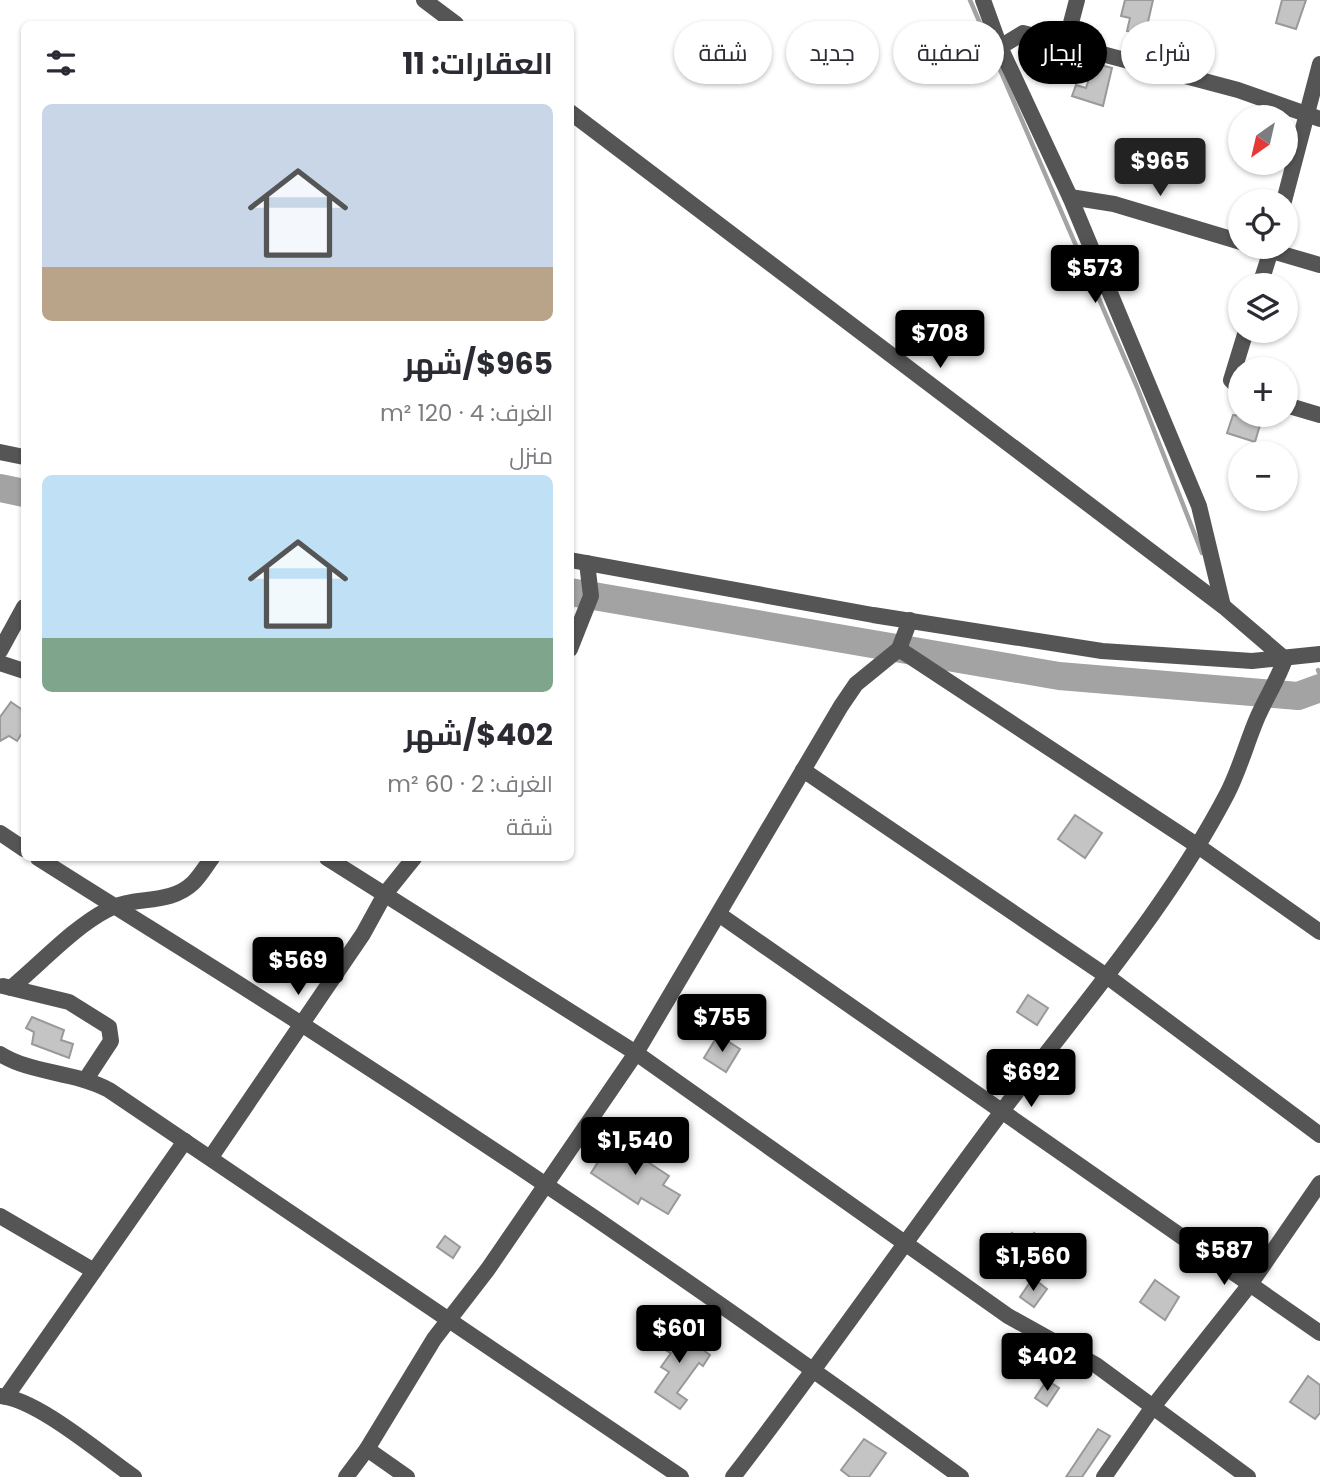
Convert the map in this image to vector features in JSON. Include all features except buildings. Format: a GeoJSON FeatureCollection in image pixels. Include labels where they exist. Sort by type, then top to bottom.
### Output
{"type":"FeatureCollection","features":[{"type":"Feature","properties":{"kind":"street"},"geometry":{"type":"LineString","coordinates":[[424,0],[452,21]]}},
{"type":"Feature","properties":{"kind":"street"},"geometry":{"type":"LineString","coordinates":[[983,0],[991,21]]}},
{"type":"Feature","properties":{"kind":"street"},"geometry":{"type":"LineString","coordinates":[[1072,21],[1077,0]]}},
{"type":"Feature","properties":{"kind":"street"},"geometry":{"type":"LineString","coordinates":[[1107,53],[1238,90],[1314,117]]}},
{"type":"Feature","properties":{"kind":"street"},"geometry":{"type":"LineString","coordinates":[[1004,56],[1070,197],[1199,506],[1223,607]]}},
{"type":"Feature","properties":{"kind":"street"},"geometry":{"type":"LineString","coordinates":[[1288,189],[1314,117],[1320,64]]}},
{"type":"Feature","properties":{"kind":"street"},"geometry":{"type":"LineString","coordinates":[[574,115],[1223,607],[1285,659]]}},
{"type":"Feature","properties":{"kind":"street"},"geometry":{"type":"LineString","coordinates":[[1070,197],[1114,204],[1228,238]]}},
{"type":"Feature","properties":{"kind":"street"},"geometry":{"type":"LineString","coordinates":[[1298,258],[1320,265]]}},
{"type":"Feature","properties":{"kind":"street"},"geometry":{"type":"LineString","coordinates":[[1298,409],[1320,415]]}},
{"type":"Feature","properties":{"kind":"street"},"geometry":{"type":"LineString","coordinates":[[0,452],[21,456]]}},
{"type":"Feature","properties":{"kind":"street"},"geometry":{"type":"LineString","coordinates":[[574,562],[1102,651],[1220,661],[1285,659],[1320,654]]}},
{"type":"Feature","properties":{"kind":"street"},"geometry":{"type":"LineString","coordinates":[[574,639],[591,596],[587,564]]}},
{"type":"Feature","properties":{"kind":"street"},"geometry":{"type":"LineString","coordinates":[[0,651],[21,612]]}},
{"type":"Feature","properties":{"kind":"street"},"geometry":{"type":"LineString","coordinates":[[346,1477],[367,1449],[434,1339],[547,1186],[636,1053],[856,684],[899,649],[910,620]]}},
{"type":"Feature","properties":{"kind":"street"},"geometry":{"type":"LineString","coordinates":[[899,649],[1317,924]]}},
{"type":"Feature","properties":{"kind":"street"},"geometry":{"type":"LineString","coordinates":[[733,1477],[816,1370],[906,1241],[1002,1111],[1108,977],[1198,846],[1228,792],[1258,715],[1278,681],[1285,659]]}},
{"type":"Feature","properties":{"kind":"street"},"geometry":{"type":"LineString","coordinates":[[0,663],[21,670]]}},
{"type":"Feature","properties":{"kind":"street"},"geometry":{"type":"LineString","coordinates":[[803,770],[1108,977],[1320,1135]]}},
{"type":"Feature","properties":{"kind":"street"},"geometry":{"type":"LineString","coordinates":[[0,833],[21,847]]}},
{"type":"Feature","properties":{"kind":"street"},"geometry":{"type":"LineString","coordinates":[[43,861],[302,1024],[547,1186],[816,1370],[961,1477]]}},
{"type":"Feature","properties":{"kind":"street"},"geometry":{"type":"LineString","coordinates":[[5,987],[96,917],[114,906],[162,899],[180,892],[194,882],[210,861]]}},
{"type":"Feature","properties":{"kind":"street"},"geometry":{"type":"LineString","coordinates":[[332,861],[636,1053],[1008,1315],[1075,1351],[1248,1477]]}},
{"type":"Feature","properties":{"kind":"street"},"geometry":{"type":"LineString","coordinates":[[211,1157],[363,934],[385,894],[412,861]]}},
{"type":"Feature","properties":{"kind":"street"},"geometry":{"type":"LineString","coordinates":[[720,915],[1320,1333]]}},
{"type":"Feature","properties":{"kind":"street"},"geometry":{"type":"LineString","coordinates":[[5,987],[69,1002],[109,1027],[111,1041],[86,1079]]}},
{"type":"Feature","properties":{"kind":"street"},"geometry":{"type":"LineString","coordinates":[[0,1054],[32,1067],[86,1079],[110,1090],[681,1477]]}},
{"type":"Feature","properties":{"kind":"street"},"geometry":{"type":"LineString","coordinates":[[134,1477],[35,1408],[3,1396],[185,1140]]}},
{"type":"Feature","properties":{"kind":"street"},"geometry":{"type":"LineString","coordinates":[[1104,1477],[1152,1408],[1251,1283],[1320,1183]]}},
{"type":"Feature","properties":{"kind":"street"},"geometry":{"type":"LineString","coordinates":[[0,1216],[94,1271]]}},
{"type":"Feature","properties":{"kind":"street"},"geometry":{"type":"LineString","coordinates":[[367,1449],[407,1477]]}},
{"type":"Feature","properties":{"kind":"waterway"},"geometry":{"type":"LineString","coordinates":[[970,0],[1137,387],[1202,553]]}},
{"type":"Feature","properties":{"kind":"waterway"},"geometry":{"type":"LineString","coordinates":[[0,488],[21,492]]}},
{"type":"Feature","properties":{"kind":"waterway"},"geometry":{"type":"LineString","coordinates":[[574,593],[1059,676],[1298,696],[1320,688]]}},
{"type":"Feature","properties":{"kind":"waterway"},"geometry":{"type":"LineString","coordinates":[[1318,670],[1320,675]]}}]}
